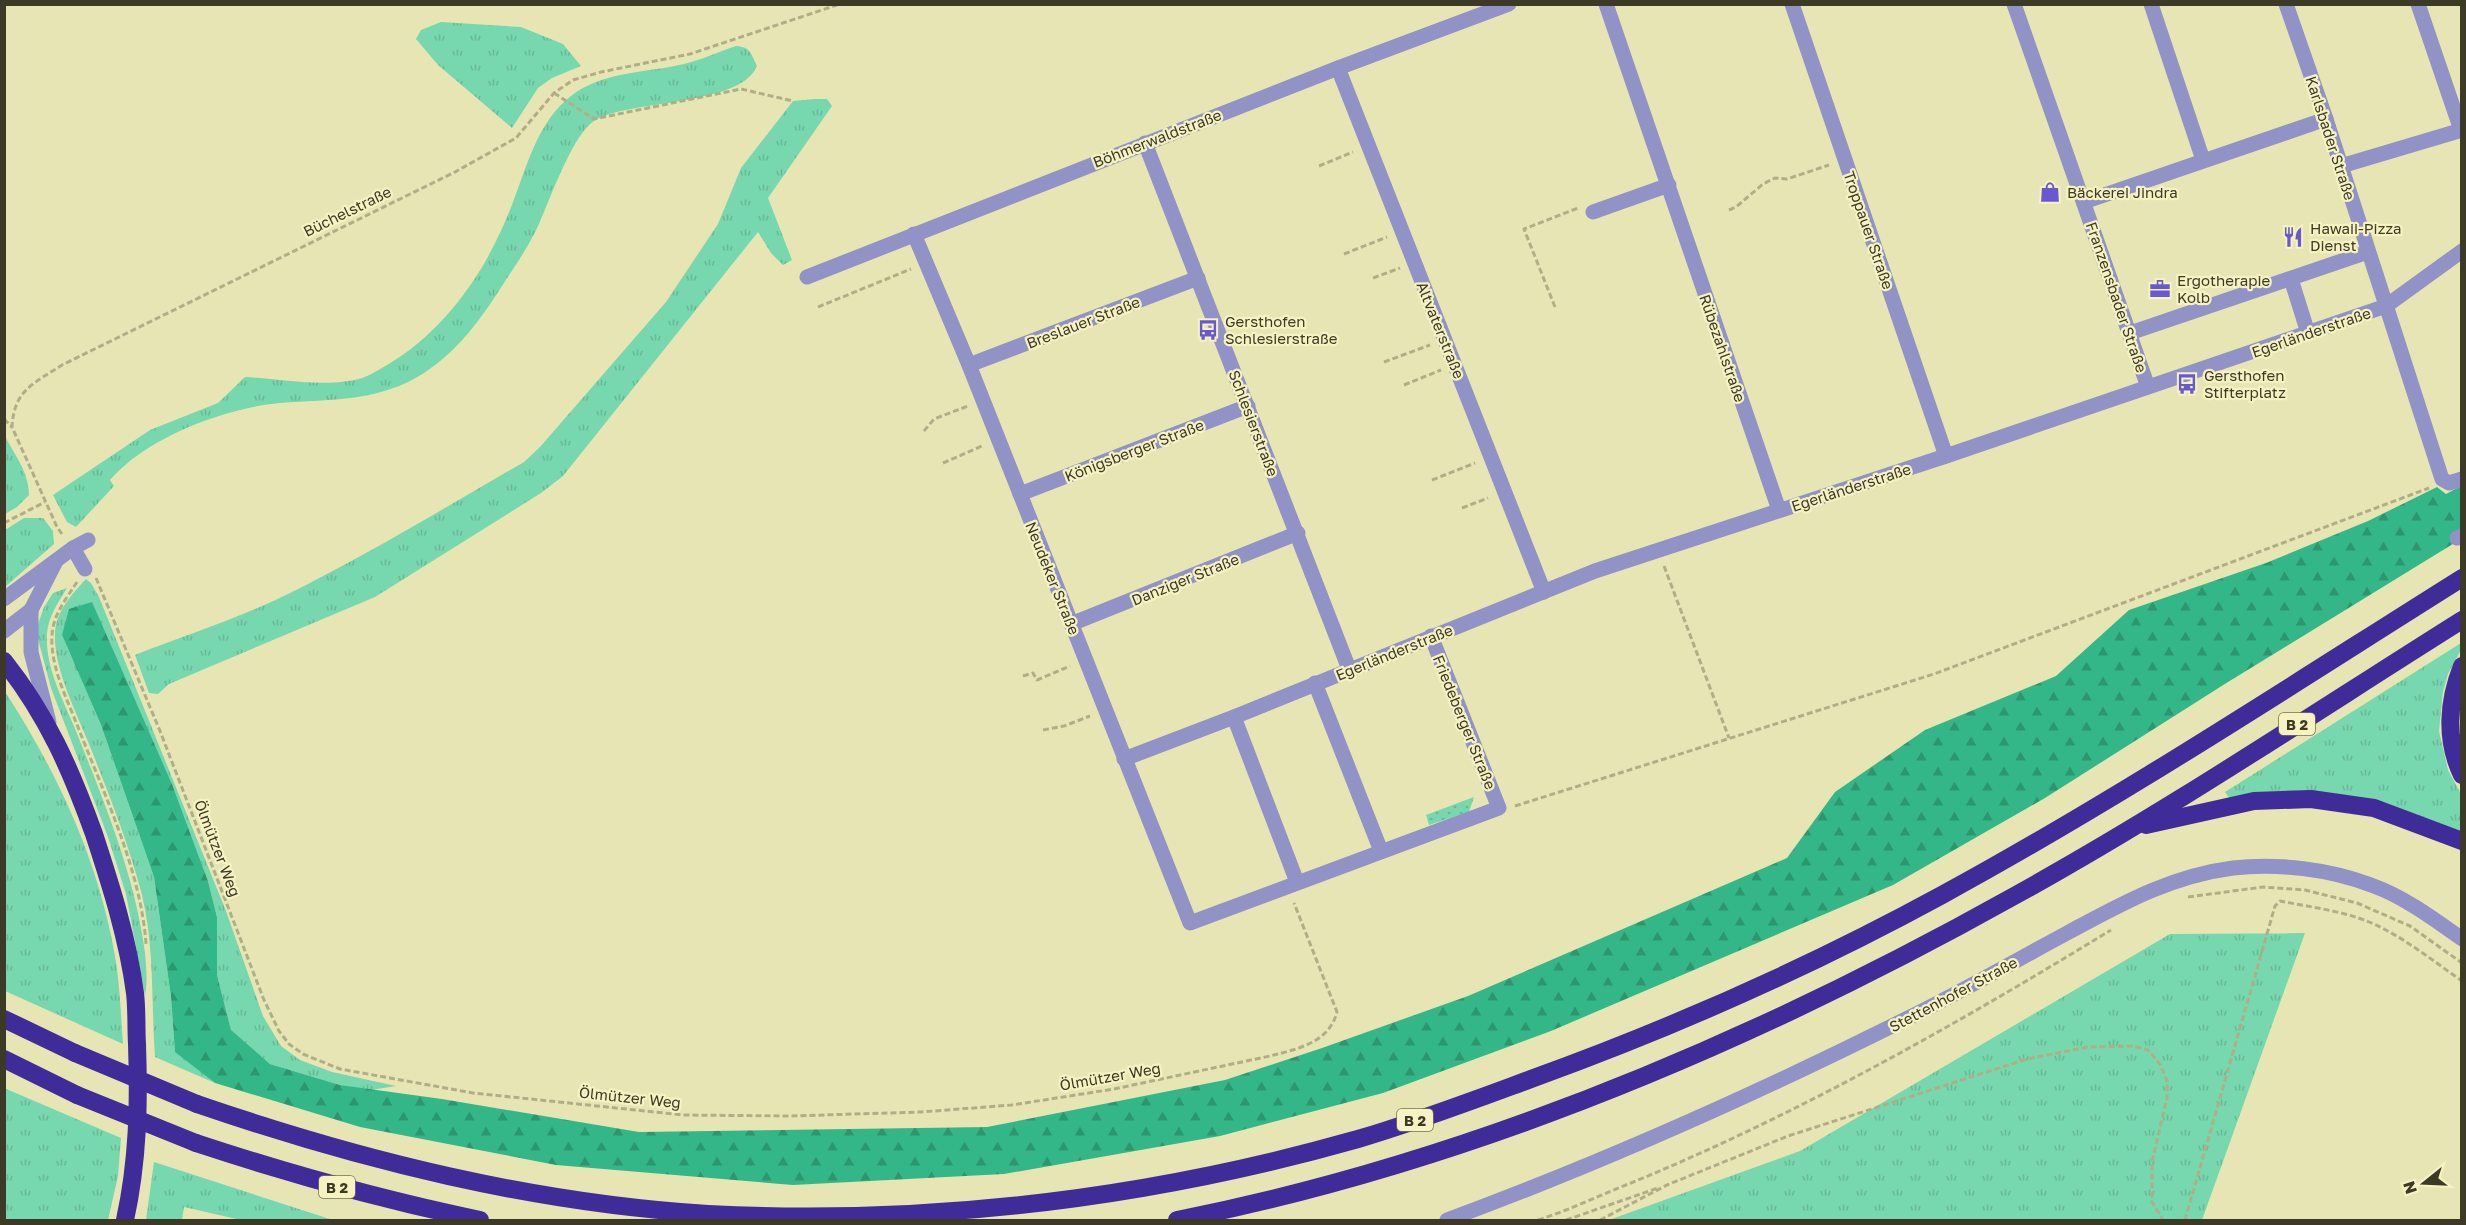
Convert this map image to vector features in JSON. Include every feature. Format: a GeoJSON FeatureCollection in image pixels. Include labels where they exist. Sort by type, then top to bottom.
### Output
{"type":"FeatureCollection","features":[{"type":"Feature","properties":{"kind":"highway","name":"B 2"},"geometry":{"type":"LineString","coordinates":[[4,1020],[75,1053],[198,1104],[318,1144],[453,1178],[590,1201],[704,1214],[860,1217],[968,1212],[1066,1202],[1223,1173],[1363,1137],[1466,1103],[1640,1038],[1786,973],[1936,898],[2113,798],[2462,578]]}},
{"type":"Feature","properties":{"kind":"highway","name":"B 2"},"geometry":{"type":"LineString","coordinates":[[1177,1221],[1282,1197],[1418,1158],[1531,1119],[1666,1066],[1787,1012],[1919,947],[2019,894],[2133,827],[2462,620]]}},
{"type":"Feature","properties":{"kind":"highway"},"geometry":{"type":"LineString","coordinates":[[4,661],[27,690],[51,730],[74,779],[111,885],[135,993],[140,1103],[134,1180],[125,1221]]}},
{"type":"Feature","properties":{"kind":"highway"},"geometry":{"type":"LineString","coordinates":[[2462,666],[2451,695],[2450,724],[2453,749],[2462,775]]}},
{"type":"Feature","properties":{"kind":"highway","name":"B 2"},"geometry":{"type":"LineString","coordinates":[[2133,827],[2254,801],[2311,800],[2374,808],[2462,841]]}},
{"type":"Feature","properties":{"kind":"highway","name":"B 2"},"geometry":{"type":"LineString","coordinates":[[4,1059],[77,1095],[196,1143],[331,1185],[480,1221]]}},
{"type":"Feature","properties":{"kind":"highway"},"geometry":{"type":"LineString","coordinates":[[4,1074],[44,1078]]}},
{"type":"Feature","properties":{"kind":"street","name":"Böhmerwaldstraße"},"geometry":{"type":"LineString","coordinates":[[807,277],[1145,143],[1509,4]]}},
{"type":"Feature","properties":{"kind":"street","name":"Rübezahlstraße"},"geometry":{"type":"LineString","coordinates":[[1606,4],[1779,510]]}},
{"type":"Feature","properties":{"kind":"street","name":"Troppauer Straße"},"geometry":{"type":"LineString","coordinates":[[1792,4],[1946,456]]}},
{"type":"Feature","properties":{"kind":"street","name":"Franzensbader Straße"},"geometry":{"type":"LineString","coordinates":[[2014,4],[2148,387]]}},
{"type":"Feature","properties":{"kind":"street"},"geometry":{"type":"LineString","coordinates":[[2151,4],[2203,160]]}},
{"type":"Feature","properties":{"kind":"street","name":"Karlsbader Straße"},"geometry":{"type":"LineString","coordinates":[[2286,4],[2326,119],[2442,479],[2454,480]]}},
{"type":"Feature","properties":{"kind":"street"},"geometry":{"type":"LineString","coordinates":[[2341,166],[2461,130],[2418,4]]}},
{"type":"Feature","properties":{"kind":"street","name":"Altvaterstraße"},"geometry":{"type":"LineString","coordinates":[[1338,68],[1544,592]]}},
{"type":"Feature","properties":{"kind":"street"},"geometry":{"type":"LineString","coordinates":[[2084,202],[2326,119]]}},
{"type":"Feature","properties":{"kind":"street","name":"Schlesierstraße"},"geometry":{"type":"LineString","coordinates":[[1145,143],[1349,669]]}},
{"type":"Feature","properties":{"kind":"street"},"geometry":{"type":"LineString","coordinates":[[1593,212],[1669,185]]}},
{"type":"Feature","properties":{"kind":"street","name":"Neudeker Straße"},"geometry":{"type":"LineString","coordinates":[[914,234],[969,365],[1190,923],[1292,884]]}},
{"type":"Feature","properties":{"kind":"street","name":"Egerländerstraße"},"geometry":{"type":"LineString","coordinates":[[1124,759],[1234,717],[1595,570],[1946,456],[2386,306],[2462,251]]}},
{"type":"Feature","properties":{"kind":"street"},"geometry":{"type":"LineString","coordinates":[[2130,333],[2368,252]]}},
{"type":"Feature","properties":{"kind":"street","name":"Breslauer Straße"},"geometry":{"type":"LineString","coordinates":[[969,365],[1198,278]]}},
{"type":"Feature","properties":{"kind":"street"},"geometry":{"type":"LineString","coordinates":[[2291,279],[2308,333]]}},
{"type":"Feature","properties":{"kind":"street","name":"Königsberger Straße"},"geometry":{"type":"LineString","coordinates":[[1020,494],[1248,406]]}},
{"type":"Feature","properties":{"kind":"street","name":"Danziger Straße"},"geometry":{"type":"LineString","coordinates":[[1071,624],[1298,533]]}},
{"type":"Feature","properties":{"kind":"street"},"geometry":{"type":"LineString","coordinates":[[4,600],[73,548],[88,540]]}},
{"type":"Feature","properties":{"kind":"street"},"geometry":{"type":"LineString","coordinates":[[73,548],[85,569]]}},
{"type":"Feature","properties":{"kind":"street"},"geometry":{"type":"LineString","coordinates":[[51,730],[31,652],[32,610],[56,561]]}},
{"type":"Feature","properties":{"kind":"street"},"geometry":{"type":"LineString","coordinates":[[4,631],[32,610]]}},
{"type":"Feature","properties":{"kind":"street","name":"Friedeberger Straße"},"geometry":{"type":"LineString","coordinates":[[1431,636],[1499,808]]}},
{"type":"Feature","properties":{"kind":"street"},"geometry":{"type":"LineString","coordinates":[[1315,683],[1381,851]]}},
{"type":"Feature","properties":{"kind":"street"},"geometry":{"type":"LineString","coordinates":[[1234,717],[1292,884],[1499,808]]}},
{"type":"Feature","properties":{"kind":"street","name":"Stettenhofer Straße"},"geometry":{"type":"LineString","coordinates":[[1447,1221],[1559,1179],[1769,1085],[1908,1018],[2118,906],[2183,877],[2255,867],[2316,870],[2372,885],[2428,914],[2462,939]]}},
{"type":"Feature","properties":{"kind":"path","name":"Büchelstraße"},"geometry":{"type":"LineString","coordinates":[[12,427],[13,409],[25,389],[62,365],[445,177],[516,138],[554,93],[573,80],[690,54],[840,4]]}},
{"type":"Feature","properties":{"kind":"path"},"geometry":{"type":"LineString","coordinates":[[554,93],[594,119],[741,89],[793,101]]}},
{"type":"Feature","properties":{"kind":"path"},"geometry":{"type":"LineString","coordinates":[[1319,166],[1368,146]]}},
{"type":"Feature","properties":{"kind":"path"},"geometry":{"type":"LineString","coordinates":[[1729,210],[1736,207],[1763,184],[1775,178],[1787,179],[1845,160]]}},
{"type":"Feature","properties":{"kind":"path"},"geometry":{"type":"LineString","coordinates":[[1555,307],[1524,229],[1581,207],[1593,212]]}},
{"type":"Feature","properties":{"kind":"path"},"geometry":{"type":"LineString","coordinates":[[1344,254],[1402,231]]}},
{"type":"Feature","properties":{"kind":"path"},"geometry":{"type":"LineString","coordinates":[[1373,278],[1414,262]]}},
{"type":"Feature","properties":{"kind":"path"},"geometry":{"type":"LineString","coordinates":[[818,307],[927,263]]}},
{"type":"Feature","properties":{"kind":"path"},"geometry":{"type":"LineString","coordinates":[[1384,362],[1444,339]]}},
{"type":"Feature","properties":{"kind":"path"},"geometry":{"type":"LineString","coordinates":[[1404,385],[1455,365]]}},
{"type":"Feature","properties":{"kind":"path"},"geometry":{"type":"LineString","coordinates":[[924,431],[934,419],[983,400]]}},
{"type":"Feature","properties":{"kind":"path"},"geometry":{"type":"LineString","coordinates":[[4,419],[12,427],[57,527],[73,548]]}},
{"type":"Feature","properties":{"kind":"path"},"geometry":{"type":"LineString","coordinates":[[943,463],[998,439]]}},
{"type":"Feature","properties":{"kind":"path"},"geometry":{"type":"LineString","coordinates":[[1432,480],[1491,457]]}},
{"type":"Feature","properties":{"kind":"path"},"geometry":{"type":"LineString","coordinates":[[1499,808],[1512,807],[1934,674],[2454,480]]}},
{"type":"Feature","properties":{"kind":"path"},"geometry":{"type":"LineString","coordinates":[[1462,508],[1505,491]]}},
{"type":"Feature","properties":{"kind":"path"},"geometry":{"type":"LineString","coordinates":[[4,523],[45,502]]}},
{"type":"Feature","properties":{"kind":"path"},"geometry":{"type":"LineString","coordinates":[[1658,549],[1729,738]]}},
{"type":"Feature","properties":{"kind":"path","name":"Ölmützer Weg"},"geometry":{"type":"LineString","coordinates":[[85,569],[98,579],[160,731],[264,1000],[279,1031],[303,1054],[340,1069],[473,1093],[682,1115],[790,1116],[921,1112],[1012,1105],[1114,1089],[1270,1056],[1299,1048],[1325,1035],[1334,1024],[1337,1012],[1292,884]]}},
{"type":"Feature","properties":{"kind":"path"},"geometry":{"type":"LineString","coordinates":[[1023,676],[1034,673],[1036,680],[1085,660]]}},
{"type":"Feature","properties":{"kind":"path"},"geometry":{"type":"LineString","coordinates":[[1043,730],[1064,726],[1105,710]]}},
{"type":"Feature","properties":{"kind":"path"},"geometry":{"type":"LineString","coordinates":[[2187,897],[2263,887],[2305,890],[2357,903],[2410,926],[2462,963]]}},
{"type":"Feature","properties":{"kind":"path"},"geometry":{"type":"LineString","coordinates":[[2185,1221],[2276,906],[2280,902],[2333,911],[2371,923],[2420,951],[2462,981]]}},
{"type":"Feature","properties":{"kind":"path"},"geometry":{"type":"LineString","coordinates":[[1538,1221],[1695,1156],[1801,1106],[2116,928]]}},
{"type":"Feature","properties":{"kind":"path"},"geometry":{"type":"LineString","coordinates":[[1566,1221],[1667,1185],[1788,1136],[2027,1059],[2088,1047],[2134,1046],[2148,1050],[2160,1064],[2167,1081],[2167,1098],[2152,1162],[2152,1202],[2163,1221]]}},
{"type":"Feature","properties":{"kind":"path"},"geometry":{"type":"LineString","coordinates":[[1600,1221],[1667,1185]]}},
{"type":"Feature","properties":{"kind":"green space"},"geometry":{"type":"Polygon","coordinates":[[[441,22],[521,27],[563,44],[581,66],[552,78],[538,88],[512,128],[438,65],[416,39],[421,30],[441,22]]]}},
{"type":"Feature","properties":{"kind":"green space"},"geometry":{"type":"Polygon","coordinates":[[[736,46],[748,50],[757,66],[747,79],[729,89],[707,96],[610,114],[594,121],[586,128],[570,153],[531,240],[494,299],[458,344],[424,373],[390,389],[372,394],[258,406],[235,411],[188,427],[144,451],[126,465],[110,480],[114,486],[76,527],[67,522],[53,495],[150,430],[218,403],[245,377],[314,383],[354,380],[375,372],[409,351],[447,315],[464,295],[478,273],[503,226],[535,145],[550,118],[560,106],[583,88],[611,77],[684,64],[736,46]]]}},
{"type":"Feature","properties":{"kind":"green space"},"geometry":{"type":"Polygon","coordinates":[[[827,99],[832,106],[768,198],[792,260],[783,265],[771,253],[758,232],[563,476],[541,493],[375,597],[169,684],[158,694],[149,693],[135,655],[232,619],[288,594],[378,547],[524,462],[540,447],[666,302],[718,224],[741,168],[793,101],[827,99]]]}},
{"type":"Feature","properties":{"kind":"green space"},"geometry":{"type":"Polygon","coordinates":[[[5,436],[24,471],[29,495],[17,507],[5,514],[5,436]]]}},
{"type":"Feature","properties":{"kind":"green space"},"geometry":{"type":"Polygon","coordinates":[[[2461,486],[2461,539],[2045,798],[1893,885],[1551,1031],[1383,1093],[1220,1136],[1004,1174],[793,1185],[556,1165],[360,1127],[215,1083],[175,1052],[171,997],[154,877],[101,725],[62,635],[69,609],[92,602],[172,784],[208,881],[217,917],[217,975],[231,1030],[270,1064],[340,1085],[442,1099],[639,1132],[987,1127],[1225,1080],[1322,1048],[1468,996],[1787,858],[1835,792],[1925,730],[2056,676],[2129,610],[2266,563],[2368,521],[2437,487],[2446,494],[2461,486]]]}},
{"type":"Feature","properties":{"kind":"green space"},"geometry":{"type":"Polygon","coordinates":[[[24,518],[43,518],[53,531],[54,544],[5,587],[5,530],[24,518]]]}},
{"type":"Feature","properties":{"kind":"green space"},"geometry":{"type":"Polygon","coordinates":[[[86,579],[99,597],[226,911],[263,1016],[281,1046],[300,1060],[332,1072],[396,1086],[371,1090],[340,1085],[270,1064],[231,1031],[217,975],[217,917],[208,881],[172,784],[91,603],[62,635],[101,725],[154,877],[171,997],[175,1051],[215,1083],[155,1057],[151,956],[142,895],[119,821],[67,692],[55,647],[58,617],[70,597],[86,579]]]}},
{"type":"Feature","properties":{"kind":"green space"},"geometry":{"type":"Polygon","coordinates":[[[67,588],[49,622],[47,646],[51,670],[96,781],[126,866],[145,953],[147,979],[145,995],[126,894],[108,837],[51,688],[38,639],[38,624],[44,607],[53,593],[67,588]]]}},
{"type":"Feature","properties":{"kind":"green space"},"geometry":{"type":"Polygon","coordinates":[[[2461,643],[2461,650],[2448,674],[2443,692],[2439,731],[2448,770],[2461,794],[2461,831],[2403,810],[2348,796],[2292,791],[2262,793],[2230,799],[2225,792],[2461,643]]]}},
{"type":"Feature","properties":{"kind":"green space"},"geometry":{"type":"Polygon","coordinates":[[[4,690],[24,721],[59,786],[88,854],[109,925],[116,962],[123,1044],[5,991],[4,690]]]}},
{"type":"Feature","properties":{"kind":"green space"},"geometry":{"type":"Polygon","coordinates":[[[1474,797],[1469,812],[1429,825],[1426,815],[1474,797]]]}},
{"type":"Feature","properties":{"kind":"green space"},"geometry":{"type":"Polygon","coordinates":[[[2305,933],[2202,1220],[1609,1220],[1800,1151],[2170,934],[2305,933]]]}},
{"type":"Feature","properties":{"kind":"green space"},"geometry":{"type":"Polygon","coordinates":[[[4,1088],[121,1138],[118,1176],[108,1220],[5,1220],[4,1088]]]}},
{"type":"Feature","properties":{"kind":"green space"},"geometry":{"type":"Polygon","coordinates":[[[154,1162],[333,1220],[241,1220],[184,1207],[182,1220],[146,1220],[154,1162]]]}},
{"type":"Feature","properties":{"kind":"place","name":"Bäckerei Jindra"},"geometry":{"type":"Point","coordinates":[2050,192]}},
{"type":"Feature","properties":{"kind":"place","name":"Hawaii-Pizza Dienst"},"geometry":{"type":"Point","coordinates":[2293,237]}},
{"type":"Feature","properties":{"kind":"place","name":"Ergotherapie Kolb"},"geometry":{"type":"Point","coordinates":[2160,289]}},
{"type":"Feature","properties":{"kind":"place","name":"Gersthofen Schlesierstraße"},"geometry":{"type":"Point","coordinates":[1208,330]}},
{"type":"Feature","properties":{"kind":"place","name":"Gersthofen Stifterplatz"},"geometry":{"type":"Point","coordinates":[2187,384]}}]}
